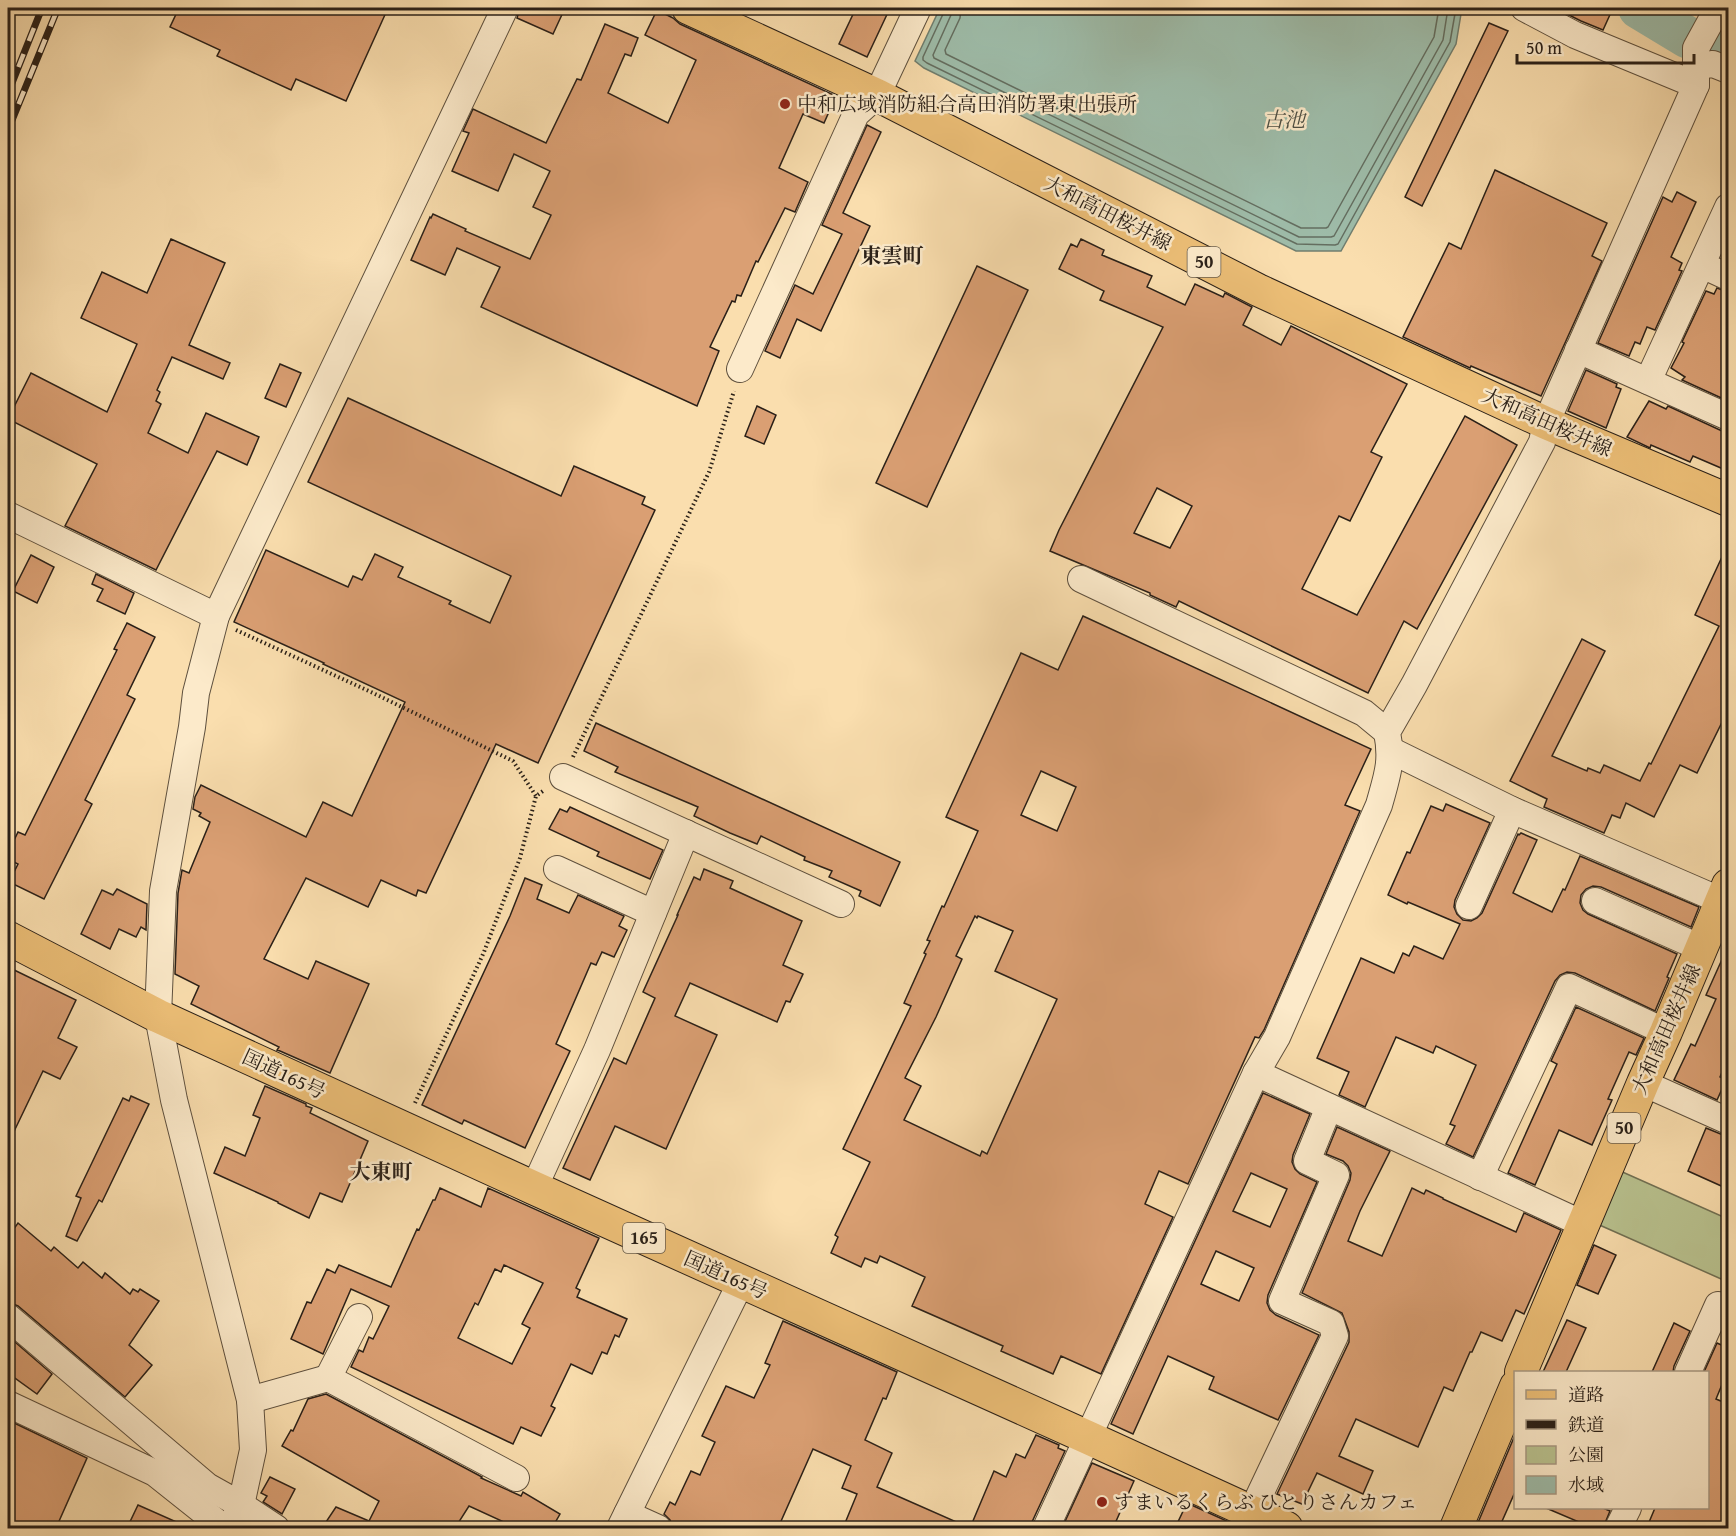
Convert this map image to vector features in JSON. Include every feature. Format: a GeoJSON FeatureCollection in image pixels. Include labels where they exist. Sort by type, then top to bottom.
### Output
{"type":"FeatureCollection","features":[{"type":"Feature","properties":{"kind":"highway","name":"国道165号"},"geometry":{"type":"LineString","coordinates":[[8,938],[158,1016],[1286,1528]]}},
{"type":"Feature","properties":{"kind":"main road","name":"大和高田桜井線"},"geometry":{"type":"LineString","coordinates":[[688,8],[877,95],[1258,290],[1546,423],[1728,500]]}},
{"type":"Feature","properties":{"kind":"main road","name":"大和高田桜井線"},"geometry":{"type":"LineString","coordinates":[[1521,1371],[1701,948],[1723,906]]}},
{"type":"Feature","properties":{"kind":"main road"},"geometry":{"type":"LineString","coordinates":[[1456,1528],[1514,1388]]}},
{"type":"Feature","properties":{"kind":"street"},"geometry":{"type":"LineString","coordinates":[[230,1528],[241,1505],[253,1450],[249,1400],[174,1100],[158,1016],[163,891],[192,727],[195,693],[216,616],[505,8]]}},
{"type":"Feature","properties":{"kind":"street"},"geometry":{"type":"LineString","coordinates":[[740,369],[856,114],[877,95],[918,8]]}},
{"type":"Feature","properties":{"kind":"street"},"geometry":{"type":"LineString","coordinates":[[1524,8],[1575,35],[1696,67],[1713,64],[1728,70]]}},
{"type":"Feature","properties":{"kind":"street"},"geometry":{"type":"LineString","coordinates":[[1047,1528],[1256,1073],[1277,1037],[1379,805],[1390,769],[1389,741],[1414,685],[1542,442],[1546,423],[1696,67],[1718,8]]}},
{"type":"Feature","properties":{"kind":"street"},"geometry":{"type":"LineString","coordinates":[[1648,381],[1728,207]]}},
{"type":"Feature","properties":{"kind":"street"},"geometry":{"type":"LineString","coordinates":[[1702,265],[1728,277]]}},
{"type":"Feature","properties":{"kind":"street"},"geometry":{"type":"LineString","coordinates":[[1578,350],[1728,417]]}},
{"type":"Feature","properties":{"kind":"street"},"geometry":{"type":"LineString","coordinates":[[8,515],[216,616]]}},
{"type":"Feature","properties":{"kind":"street"},"geometry":{"type":"LineString","coordinates":[[1081,579],[1364,713],[1389,741],[1512,810],[1723,906]]}},
{"type":"Feature","properties":{"kind":"street"},"geometry":{"type":"LineString","coordinates":[[563,777],[841,904]]}},
{"type":"Feature","properties":{"kind":"street"},"geometry":{"type":"LineString","coordinates":[[1469,906],[1512,810]]}},
{"type":"Feature","properties":{"kind":"street"},"geometry":{"type":"LineString","coordinates":[[534,1188],[597,1050],[686,833]]}},
{"type":"Feature","properties":{"kind":"street"},"geometry":{"type":"LineString","coordinates":[[557,869],[653,913]]}},
{"type":"Feature","properties":{"kind":"street"},"geometry":{"type":"LineString","coordinates":[[1595,901],[1701,948]]}},
{"type":"Feature","properties":{"kind":"street"},"geometry":{"type":"LineString","coordinates":[[1480,1177],[1569,987],[1666,1032]]}},
{"type":"Feature","properties":{"kind":"street"},"geometry":{"type":"LineString","coordinates":[[1256,1073],[1583,1224]]}},
{"type":"Feature","properties":{"kind":"street"},"geometry":{"type":"LineString","coordinates":[[1643,1083],[1728,1122]]}},
{"type":"Feature","properties":{"kind":"street"},"geometry":{"type":"LineString","coordinates":[[1251,1513],[1335,1336],[1331,1323],[1282,1301],[1336,1175],[1307,1161],[1329,1107]]}},
{"type":"Feature","properties":{"kind":"street"},"geometry":{"type":"LineString","coordinates":[[658,1528],[623,1521],[741,1282]]}},
{"type":"Feature","properties":{"kind":"street"},"geometry":{"type":"LineString","coordinates":[[1688,1371],[1718,1305]]}},
{"type":"Feature","properties":{"kind":"street"},"geometry":{"type":"LineString","coordinates":[[8,1317],[207,1485],[276,1528]]}},
{"type":"Feature","properties":{"kind":"street"},"geometry":{"type":"LineString","coordinates":[[328,1377],[359,1317]]}},
{"type":"Feature","properties":{"kind":"street"},"geometry":{"type":"LineString","coordinates":[[249,1400],[328,1377],[516,1478]]}},
{"type":"Feature","properties":{"kind":"street"},"geometry":{"type":"LineString","coordinates":[[8,1404],[155,1473],[224,1528]]}},
{"type":"Feature","properties":{"kind":"street"},"geometry":{"type":"LineString","coordinates":[[1618,1528],[1628,1509]]}},
{"type":"Feature","properties":{"kind":"path"},"geometry":{"type":"LineString","coordinates":[[403,1128],[484,952],[520,858],[536,796],[563,777],[709,472],[740,369]]}},
{"type":"Feature","properties":{"kind":"path"},"geometry":{"type":"LineString","coordinates":[[216,616],[229,627],[513,761],[536,796]]}},
{"type":"Feature","properties":{"kind":"green space"},"geometry":{"type":"Polygon","coordinates":[[[1618,1170],[1728,1219],[1728,1282],[1595,1223],[1618,1170]]]}},
{"type":"Feature","properties":{"kind":"water","name":"古池"},"geometry":{"type":"Polygon","coordinates":[[[940,8],[1462,8],[1456,44],[1341,251],[1296,251],[924,68],[915,61],[940,8]]]}},
{"type":"Feature","properties":{"kind":"building"},"geometry":{"type":"Polygon","coordinates":[[[179,8],[388,8],[346,101],[296,79],[291,90],[217,56],[220,50],[170,27],[179,8]]]}},
{"type":"Feature","properties":{"kind":"building"},"geometry":{"type":"Polygon","coordinates":[[[520,8],[565,8],[553,34],[517,18],[520,8]]]}},
{"type":"Feature","properties":{"kind":"building"},"geometry":{"type":"Polygon","coordinates":[[[856,8],[890,8],[867,57],[839,44],[856,8]]]}},
{"type":"Feature","properties":{"kind":"building"},"geometry":{"type":"Polygon","coordinates":[[[1555,8],[1613,8],[1603,30],[1555,8]]]}},
{"type":"Feature","properties":{"kind":"building"},"geometry":{"type":"Polygon","coordinates":[[[657,10],[680,24],[836,96],[824,123],[803,114],[779,168],[808,182],[795,212],[785,208],[758,262],[756,261],[741,296],[737,295],[735,302],[732,301],[710,347],[719,351],[697,406],[481,307],[500,267],[457,248],[445,275],[411,260],[433,214],[466,229],[465,231],[530,259],[551,215],[533,207],[550,171],[514,154],[498,191],[452,171],[469,133],[463,131],[473,109],[546,143],[577,79],[581,80],[605,24],[638,38],[631,56],[625,54],[608,93],[668,123],[696,60],[645,35],[657,10]]]}},
{"type":"Feature","properties":{"kind":"building"},"geometry":{"type":"Polygon","coordinates":[[[1489,23],[1508,31],[1422,206],[1405,197],[1489,23]]]}},
{"type":"Feature","properties":{"kind":"building"},"geometry":{"type":"Polygon","coordinates":[[[867,125],[881,132],[843,213],[870,226],[821,331],[797,319],[780,358],[765,351],[795,285],[813,294],[842,234],[822,225],[867,125]]]}},
{"type":"Feature","properties":{"kind":"building"},"geometry":{"type":"Polygon","coordinates":[[[1495,170],[1607,223],[1592,256],[1602,261],[1541,396],[1471,366],[1470,368],[1403,337],[1449,243],[1461,249],[1495,170]]]}},
{"type":"Feature","properties":{"kind":"building"},"geometry":{"type":"Polygon","coordinates":[[[1677,192],[1696,202],[1671,257],[1682,263],[1679,270],[1682,271],[1655,330],[1647,327],[1640,344],[1635,342],[1629,356],[1598,343],[1663,197],[1672,202],[1677,192]]]}},
{"type":"Feature","properties":{"kind":"building"},"geometry":{"type":"Polygon","coordinates":[[[171,239],[225,263],[189,345],[230,363],[223,379],[172,357],[157,390],[160,392],[156,401],[161,404],[148,433],[188,453],[206,413],[259,437],[247,465],[217,451],[156,570],[65,526],[97,464],[8,419],[31,373],[107,412],[137,344],[81,318],[102,272],[147,293],[171,239]]]}},
{"type":"Feature","properties":{"kind":"building"},"geometry":{"type":"Polygon","coordinates":[[[1081,239],[1104,250],[1102,255],[1152,276],[1147,287],[1185,305],[1195,284],[1223,297],[1225,293],[1252,307],[1243,325],[1281,345],[1291,326],[1407,384],[1371,452],[1382,457],[1350,521],[1339,516],[1302,589],[1357,615],[1465,416],[1517,445],[1417,629],[1404,621],[1368,693],[1179,601],[1176,607],[1150,593],[1050,551],[1163,327],[1100,300],[1104,291],[1059,269],[1071,244],[1077,247],[1081,239]],[[1157,488],[1134,533],[1170,548],[1192,506],[1157,488]]]}},
{"type":"Feature","properties":{"kind":"building"},"geometry":{"type":"Polygon","coordinates":[[[977,266],[1028,290],[927,507],[876,483],[977,266]]]}},
{"type":"Feature","properties":{"kind":"building"},"geometry":{"type":"Polygon","coordinates":[[[1717,288],[1728,292],[1728,401],[1682,380],[1685,377],[1671,368],[1706,291],[1714,294],[1717,288]]]}},
{"type":"Feature","properties":{"kind":"building"},"geometry":{"type":"Polygon","coordinates":[[[280,364],[301,373],[286,407],[265,398],[280,364]]]}},
{"type":"Feature","properties":{"kind":"building"},"geometry":{"type":"Polygon","coordinates":[[[1586,370],[1617,384],[1616,387],[1621,389],[1606,428],[1568,411],[1586,370]]]}},
{"type":"Feature","properties":{"kind":"building"},"geometry":{"type":"Polygon","coordinates":[[[348,398],[561,496],[574,466],[645,497],[642,504],[655,510],[538,763],[496,744],[426,893],[418,890],[416,896],[381,880],[368,907],[306,878],[264,959],[308,979],[316,961],[369,984],[330,1073],[277,1050],[279,1047],[191,1004],[199,986],[175,974],[178,893],[182,870],[189,873],[210,822],[199,816],[201,813],[193,809],[195,797],[201,785],[306,837],[323,802],[352,816],[405,702],[234,622],[266,550],[348,587],[353,576],[362,580],[375,554],[403,567],[398,577],[451,601],[449,604],[490,623],[511,576],[308,482],[348,398]]]}},
{"type":"Feature","properties":{"kind":"building"},"geometry":{"type":"Polygon","coordinates":[[[1649,401],[1666,409],[1668,406],[1728,432],[1728,471],[1693,456],[1690,462],[1627,437],[1649,401]]]}},
{"type":"Feature","properties":{"kind":"building"},"geometry":{"type":"Polygon","coordinates":[[[757,406],[776,415],[764,444],[745,436],[757,406]]]}},
{"type":"Feature","properties":{"kind":"building"},"geometry":{"type":"Polygon","coordinates":[[[1728,544],[1728,710],[1697,773],[1680,765],[1654,817],[1626,803],[1620,818],[1612,815],[1604,833],[1544,807],[1547,799],[1510,781],[1582,639],[1605,651],[1552,756],[1587,771],[1588,768],[1600,773],[1604,765],[1640,781],[1649,763],[1651,764],[1719,626],[1695,615],[1728,544]]]}},
{"type":"Feature","properties":{"kind":"building"},"geometry":{"type":"Polygon","coordinates":[[[31,555],[54,567],[37,603],[13,591],[31,555]]]}},
{"type":"Feature","properties":{"kind":"building"},"geometry":{"type":"Polygon","coordinates":[[[96,574],[134,593],[125,614],[97,601],[103,589],[92,584],[96,574]]]}},
{"type":"Feature","properties":{"kind":"building"},"geometry":{"type":"Polygon","coordinates":[[[1083,616],[1371,749],[1345,805],[1360,811],[1264,1030],[1259,1038],[1255,1037],[1188,1184],[1159,1171],[1145,1204],[1173,1217],[1101,1374],[1061,1356],[1053,1374],[1001,1351],[1003,1346],[912,1306],[925,1277],[880,1256],[877,1263],[865,1258],[861,1267],[831,1253],[838,1237],[835,1235],[870,1162],[843,1149],[911,1006],[904,1003],[926,954],[924,953],[930,941],[927,940],[978,831],[946,817],[1021,653],[1058,670],[1083,616]],[[1041,771],[1021,815],[1057,831],[1076,787],[1041,771]],[[975,916],[956,956],[962,959],[905,1078],[921,1086],[904,1120],[980,1156],[982,1151],[987,1154],[1057,999],[995,971],[1013,931],[975,916]]]}},
{"type":"Feature","properties":{"kind":"building"},"geometry":{"type":"Polygon","coordinates":[[[127,623],[155,637],[127,695],[135,699],[85,800],[92,804],[44,899],[9,882],[18,864],[8,859],[8,853],[18,832],[25,835],[117,650],[114,649],[127,623]]]}},
{"type":"Feature","properties":{"kind":"building"},"geometry":{"type":"Polygon","coordinates":[[[596,723],[900,862],[880,906],[859,896],[861,891],[829,877],[832,871],[804,860],[805,857],[761,836],[757,844],[730,833],[694,816],[698,807],[615,772],[618,767],[584,751],[596,723]]]}},
{"type":"Feature","properties":{"kind":"building"},"geometry":{"type":"Polygon","coordinates":[[[1446,804],[1490,823],[1455,900],[1454,907],[1463,920],[1471,921],[1482,913],[1518,834],[1521,833],[1537,840],[1513,893],[1552,912],[1580,856],[1699,907],[1691,927],[1601,887],[1593,886],[1586,889],[1581,895],[1580,903],[1588,914],[1677,954],[1667,977],[1669,978],[1655,1011],[1575,973],[1567,972],[1560,975],[1555,981],[1473,1157],[1446,1144],[1455,1126],[1450,1124],[1476,1065],[1436,1046],[1433,1053],[1396,1037],[1365,1107],[1339,1095],[1349,1072],[1317,1058],[1361,958],[1394,973],[1403,953],[1409,956],[1414,946],[1443,959],[1460,924],[1388,895],[1431,806],[1443,811],[1446,804]]]}},
{"type":"Feature","properties":{"kind":"building"},"geometry":{"type":"Polygon","coordinates":[[[570,807],[663,850],[650,879],[597,856],[599,852],[549,829],[560,809],[567,812],[570,807]]]}},
{"type":"Feature","properties":{"kind":"building"},"geometry":{"type":"Polygon","coordinates":[[[704,869],[733,881],[730,888],[802,921],[783,965],[803,974],[790,1002],[786,1001],[777,1022],[690,983],[675,1016],[717,1035],[666,1149],[615,1126],[590,1180],[563,1168],[614,1058],[626,1064],[655,998],[643,992],[694,877],[700,880],[704,869]]]}},
{"type":"Feature","properties":{"kind":"building"},"geometry":{"type":"Polygon","coordinates":[[[525,878],[542,885],[537,899],[569,913],[578,895],[624,916],[619,926],[627,930],[614,957],[602,952],[596,965],[591,963],[556,1044],[570,1051],[525,1148],[464,1120],[462,1124],[422,1105],[510,916],[525,878]]]}},
{"type":"Feature","properties":{"kind":"building"},"geometry":{"type":"Polygon","coordinates":[[[117,889],[147,904],[146,930],[141,927],[136,937],[119,929],[110,949],[81,934],[102,890],[113,895],[117,889]]]}},
{"type":"Feature","properties":{"kind":"building"},"geometry":{"type":"Polygon","coordinates":[[[1728,946],[1728,1059],[1720,1077],[1726,1080],[1717,1100],[1674,1080],[1691,1044],[1695,1046],[1716,999],[1706,995],[1728,946]]]}},
{"type":"Feature","properties":{"kind":"building"},"geometry":{"type":"Polygon","coordinates":[[[8,967],[76,1000],[58,1038],[77,1047],[60,1079],[43,1071],[8,1144],[8,967]]]}},
{"type":"Feature","properties":{"kind":"building"},"geometry":{"type":"Polygon","coordinates":[[[1576,1007],[1644,1038],[1636,1055],[1629,1052],[1608,1099],[1612,1100],[1592,1145],[1559,1130],[1535,1185],[1508,1173],[1557,1064],[1551,1061],[1576,1007]]]}},
{"type":"Feature","properties":{"kind":"building"},"geometry":{"type":"Polygon","coordinates":[[[265,1086],[306,1104],[312,1108],[310,1113],[368,1141],[342,1202],[320,1193],[309,1218],[214,1173],[225,1147],[245,1156],[260,1118],[253,1115],[265,1086]]]}},
{"type":"Feature","properties":{"kind":"building"},"geometry":{"type":"Polygon","coordinates":[[[1263,1093],[1310,1114],[1292,1162],[1300,1174],[1317,1182],[1268,1295],[1267,1303],[1276,1315],[1319,1335],[1278,1420],[1209,1389],[1214,1377],[1168,1356],[1133,1434],[1111,1424],[1263,1093]],[[1251,1173],[1233,1211],[1270,1227],[1287,1189],[1251,1173]],[[1216,1251],[1201,1284],[1239,1301],[1254,1268],[1216,1251]]]}},
{"type":"Feature","properties":{"kind":"building"},"geometry":{"type":"Polygon","coordinates":[[[131,1096],[149,1104],[102,1202],[99,1200],[77,1241],[66,1236],[81,1198],[76,1196],[123,1098],[129,1101],[131,1096]]]}},
{"type":"Feature","properties":{"kind":"building"},"geometry":{"type":"Polygon","coordinates":[[[1337,1127],[1390,1151],[1360,1211],[1348,1241],[1382,1256],[1412,1188],[1424,1194],[1426,1190],[1516,1232],[1524,1213],[1561,1230],[1524,1314],[1516,1310],[1502,1341],[1481,1332],[1453,1391],[1444,1387],[1418,1447],[1356,1419],[1339,1456],[1373,1471],[1363,1494],[1317,1473],[1302,1504],[1277,1494],[1349,1342],[1349,1332],[1342,1313],[1302,1293],[1350,1180],[1351,1173],[1348,1166],[1343,1161],[1326,1154],[1337,1127]]]}},
{"type":"Feature","properties":{"kind":"building"},"geometry":{"type":"Polygon","coordinates":[[[1706,1128],[1728,1137],[1728,1189],[1688,1171],[1706,1128]]]}},
{"type":"Feature","properties":{"kind":"building"},"geometry":{"type":"Polygon","coordinates":[[[440,1188],[481,1207],[488,1188],[599,1238],[576,1288],[580,1290],[577,1297],[627,1319],[619,1337],[615,1335],[607,1354],[602,1352],[592,1374],[571,1364],[551,1406],[555,1408],[541,1436],[521,1427],[513,1444],[351,1367],[359,1350],[363,1352],[369,1337],[373,1339],[389,1306],[351,1289],[323,1354],[291,1339],[307,1302],[311,1303],[327,1269],[335,1273],[339,1265],[391,1287],[417,1229],[419,1230],[440,1188]],[[504,1265],[501,1272],[495,1269],[478,1305],[475,1303],[458,1338],[512,1364],[530,1328],[522,1324],[543,1283],[504,1265]]]}},
{"type":"Feature","properties":{"kind":"building"},"geometry":{"type":"Polygon","coordinates":[[[18,1223],[51,1251],[54,1247],[78,1268],[83,1262],[102,1278],[105,1273],[130,1294],[133,1289],[138,1292],[140,1289],[159,1301],[129,1345],[152,1365],[125,1397],[18,1306],[8,1302],[8,1237],[18,1223]]]}},
{"type":"Feature","properties":{"kind":"building"},"geometry":{"type":"Polygon","coordinates":[[[1594,1245],[1616,1255],[1598,1294],[1577,1285],[1594,1245]]]}},
{"type":"Feature","properties":{"kind":"building"},"geometry":{"type":"Polygon","coordinates":[[[1567,1320],[1586,1328],[1566,1371],[1543,1371],[1567,1320]]]}},
{"type":"Feature","properties":{"kind":"building"},"geometry":{"type":"Polygon","coordinates":[[[783,1321],[897,1372],[865,1440],[892,1453],[877,1487],[970,1528],[843,1528],[857,1494],[842,1488],[851,1466],[813,1449],[778,1528],[673,1528],[670,1520],[664,1514],[670,1502],[675,1505],[691,1471],[700,1475],[715,1442],[702,1436],[726,1386],[754,1398],[770,1365],[765,1363],[783,1321]]]}},
{"type":"Feature","properties":{"kind":"building"},"geometry":{"type":"Polygon","coordinates":[[[1674,1323],[1690,1331],[1673,1371],[1652,1371],[1674,1323]]]}},
{"type":"Feature","properties":{"kind":"building"},"geometry":{"type":"Polygon","coordinates":[[[8,1336],[52,1374],[37,1394],[8,1373],[8,1336]]]}},
{"type":"Feature","properties":{"kind":"building"},"geometry":{"type":"Polygon","coordinates":[[[1717,1343],[1728,1348],[1728,1370],[1716,1399],[1728,1404],[1728,1528],[1635,1528],[1637,1523],[1647,1527],[1655,1509],[1709,1509],[1709,1371],[1704,1371],[1717,1343]]]}},
{"type":"Feature","properties":{"kind":"building"},"geometry":{"type":"Polygon","coordinates":[[[326,1394],[481,1478],[521,1496],[523,1492],[560,1514],[552,1528],[500,1528],[504,1522],[469,1506],[455,1528],[322,1528],[336,1507],[369,1521],[379,1501],[282,1446],[291,1430],[293,1431],[308,1399],[326,1394]]]}},
{"type":"Feature","properties":{"kind":"building"},"geometry":{"type":"Polygon","coordinates":[[[8,1420],[87,1458],[56,1528],[8,1528],[8,1420]]]}},
{"type":"Feature","properties":{"kind":"building"},"geometry":{"type":"Polygon","coordinates":[[[1036,1435],[1059,1445],[1058,1448],[1065,1451],[1031,1528],[970,1528],[994,1471],[1006,1477],[1016,1454],[1025,1458],[1036,1435]]]}},
{"type":"Feature","properties":{"kind":"building"},"geometry":{"type":"Polygon","coordinates":[[[1514,1437],[1514,1494],[1499,1528],[1477,1525],[1514,1437]]]}},
{"type":"Feature","properties":{"kind":"building"},"geometry":{"type":"Polygon","coordinates":[[[1092,1463],[1134,1481],[1113,1528],[1062,1528],[1092,1463]]]}},
{"type":"Feature","properties":{"kind":"building"},"geometry":{"type":"Polygon","coordinates":[[[270,1477],[295,1489],[282,1514],[263,1502],[267,1496],[261,1493],[270,1477]]]}},
{"type":"Feature","properties":{"kind":"building"},"geometry":{"type":"Polygon","coordinates":[[[1187,1503],[1242,1528],[1175,1528],[1187,1503]]]}},
{"type":"Feature","properties":{"kind":"building"},"geometry":{"type":"Polygon","coordinates":[[[138,1505],[190,1528],[127,1528],[138,1505]]]}},
{"type":"Feature","properties":{"kind":"building"},"geometry":{"type":"Polygon","coordinates":[[[1548,1509],[1605,1509],[1610,1511],[1603,1528],[1593,1528],[1548,1509]]]}},
{"type":"Feature","properties":{"kind":"waterway"},"geometry":{"type":"LineString","coordinates":[[1639,8],[1687,37],[1728,54]]}},
{"type":"Feature","properties":{"kind":"railway"},"geometry":{"type":"LineString","coordinates":[[8,93],[42,8]]}},
{"type":"Feature","properties":{"kind":"railway"},"geometry":{"type":"LineString","coordinates":[[8,130],[58,8]]}},
{"type":"Feature","properties":{"kind":"place","name":"中和広域消防組合高田消防署東出張所"},"geometry":{"type":"Point","coordinates":[785,104]}},
{"type":"Feature","properties":{"kind":"place","name":"すまいるくらぶ ひとりさんカフェ"},"geometry":{"type":"Point","coordinates":[1102,1502]}},
{"type":"Feature","properties":{"kind":"district","name":"東雲町"},"geometry":{"type":"Point","coordinates":[892,256]}},
{"type":"Feature","properties":{"kind":"district","name":"大東町"},"geometry":{"type":"Point","coordinates":[381,1172]}}]}
